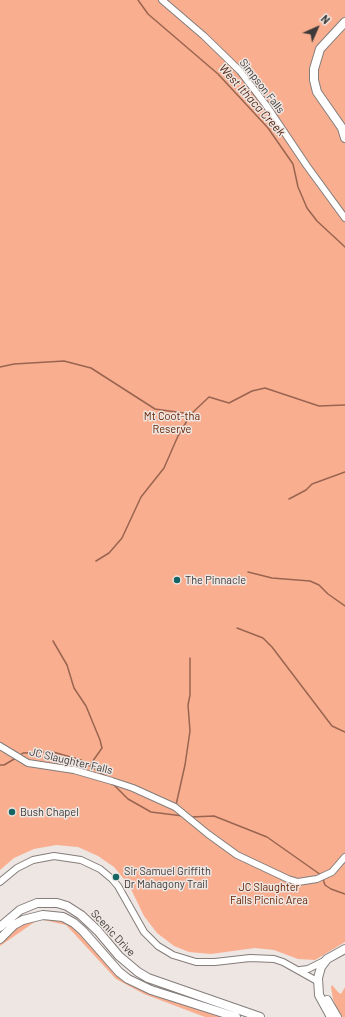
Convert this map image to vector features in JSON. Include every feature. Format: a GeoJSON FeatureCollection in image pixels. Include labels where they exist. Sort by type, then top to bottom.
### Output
{"type":"FeatureCollection","features":[{"type":"Feature","properties":{"kind":"main road"},"geometry":{"type":"LineString","coordinates":[[345,22],[320,49],[314,69],[314,80],[317,92],[342,128],[345,138]]}},
{"type":"Feature","properties":{"kind":"main road","name":"Scenic Drive"},"geometry":{"type":"LineString","coordinates":[[0,927],[20,910],[37,903],[57,903],[67,906],[81,915],[119,956],[138,972],[148,978],[260,1017]]}},
{"type":"Feature","properties":{"kind":"main road","name":"Scenic Drive"},"geometry":{"type":"LineString","coordinates":[[0,938],[14,925],[23,920],[43,915],[63,917],[74,923],[88,936],[119,972],[128,979],[151,990],[236,1017]]}},
{"type":"Feature","properties":{"kind":"main road"},"geometry":{"type":"LineString","coordinates":[[331,1017],[319,995],[320,970],[326,960],[333,954],[345,951]]}},
{"type":"Feature","properties":{"kind":"main road"},"geometry":{"type":"LineString","coordinates":[[337,1017],[320,983],[328,966],[345,951]]}},
{"type":"Feature","properties":{"kind":"street","name":"Simpson Falls"},"geometry":{"type":"LineString","coordinates":[[162,0],[204,36],[240,71],[266,105],[307,166],[345,218]]}},
{"type":"Feature","properties":{"kind":"street","name":"JC Slaughter Falls"},"geometry":{"type":"LineString","coordinates":[[0,746],[28,763],[74,770],[112,781],[133,788],[174,806],[237,854],[288,879],[298,882],[320,878],[336,868],[345,857]]}},
{"type":"Feature","properties":{"kind":"street"},"geometry":{"type":"LineString","coordinates":[[0,882],[17,868],[33,860],[54,856],[81,860],[100,869],[112,879],[118,886],[144,932],[158,946],[173,955],[188,961],[206,962],[250,958],[280,961],[320,983]]}},
{"type":"Feature","properties":{"kind":"street"},"geometry":{"type":"LineString","coordinates":[[298,970],[308,969],[326,960]]}},
{"type":"Feature","properties":{"kind":"green space","name":"Mt Coot-tha Reserve"},"geometry":{"type":"Polygon","coordinates":[[[0,0],[345,0],[345,942],[315,960],[298,959],[274,950],[255,948],[211,954],[189,952],[174,946],[157,933],[144,916],[129,885],[114,867],[98,856],[78,847],[56,845],[34,849],[14,858],[0,870],[0,0]]]}},
{"type":"Feature","properties":{"kind":"green space"},"geometry":{"type":"Polygon","coordinates":[[[54,917],[74,927],[116,974],[225,1017],[205,1017],[144,994],[116,979],[66,925],[39,919],[54,917]]]}},
{"type":"Feature","properties":{"kind":"green space"},"geometry":{"type":"Polygon","coordinates":[[[39,919],[0,946],[0,941],[26,921],[39,919]]]}},
{"type":"Feature","properties":{"kind":"green space"},"geometry":{"type":"Polygon","coordinates":[[[332,985],[341,994],[345,987],[345,1017],[340,1017],[333,999],[332,985]]]}},
{"type":"Feature","properties":{"kind":"waterway","name":"West Ithaca Creek"},"geometry":{"type":"LineString","coordinates":[[138,0],[148,14],[218,74],[268,128],[293,164],[298,187],[307,208],[317,221],[345,247]]}},
{"type":"Feature","properties":{"kind":"waterway"},"geometry":{"type":"LineString","coordinates":[[0,367],[14,364],[64,361],[91,368],[155,409],[191,414],[209,397],[229,403],[252,391],[265,388],[319,406],[345,405]]}},
{"type":"Feature","properties":{"kind":"waterway"},"geometry":{"type":"LineString","coordinates":[[96,561],[109,553],[122,538],[141,497],[164,468],[178,436],[191,414]]}},
{"type":"Feature","properties":{"kind":"waterway"},"geometry":{"type":"LineString","coordinates":[[289,499],[306,490],[312,484],[345,472]]}},
{"type":"Feature","properties":{"kind":"waterway"},"geometry":{"type":"LineString","coordinates":[[248,572],[272,578],[310,581],[319,585],[328,594],[345,606]]}},
{"type":"Feature","properties":{"kind":"waterway"},"geometry":{"type":"LineString","coordinates":[[237,628],[263,638],[272,647],[332,726],[345,732]]}},
{"type":"Feature","properties":{"kind":"waterway"},"geometry":{"type":"LineString","coordinates":[[53,641],[67,665],[74,688],[86,706],[100,740],[102,748],[90,765]]}},
{"type":"Feature","properties":{"kind":"waterway"},"geometry":{"type":"LineString","coordinates":[[176,805],[185,765],[190,731],[188,705],[190,695],[190,658]]}},
{"type":"Feature","properties":{"kind":"waterway"},"geometry":{"type":"LineString","coordinates":[[19,756],[23,753],[53,752],[81,760],[107,777]]}},
{"type":"Feature","properties":{"kind":"waterway"},"geometry":{"type":"LineString","coordinates":[[0,765],[4,765],[16,758]]}},
{"type":"Feature","properties":{"kind":"waterway"},"geometry":{"type":"LineString","coordinates":[[113,784],[128,799],[151,812],[183,816]]}},
{"type":"Feature","properties":{"kind":"waterway"},"geometry":{"type":"LineString","coordinates":[[191,817],[214,816],[267,837],[321,875]]}},
{"type":"Feature","properties":{"kind":"waterway"},"geometry":{"type":"LineString","coordinates":[[323,879],[325,885],[345,894]]}},
{"type":"Feature","properties":{"kind":"place","name":"The Pinnacle"},"geometry":{"type":"Point","coordinates":[177,580]}},
{"type":"Feature","properties":{"kind":"place","name":"Bush Chapel"},"geometry":{"type":"Point","coordinates":[12,812]}},
{"type":"Feature","properties":{"kind":"place","name":"Sir Samuel Griffith Dr Mahagony Trail"},"geometry":{"type":"Point","coordinates":[116,877]}},
{"type":"Feature","properties":{"kind":"park label","name":"JC Slaughter Falls Picnic Area"},"geometry":{"type":"Point","coordinates":[269,893]}}]}
